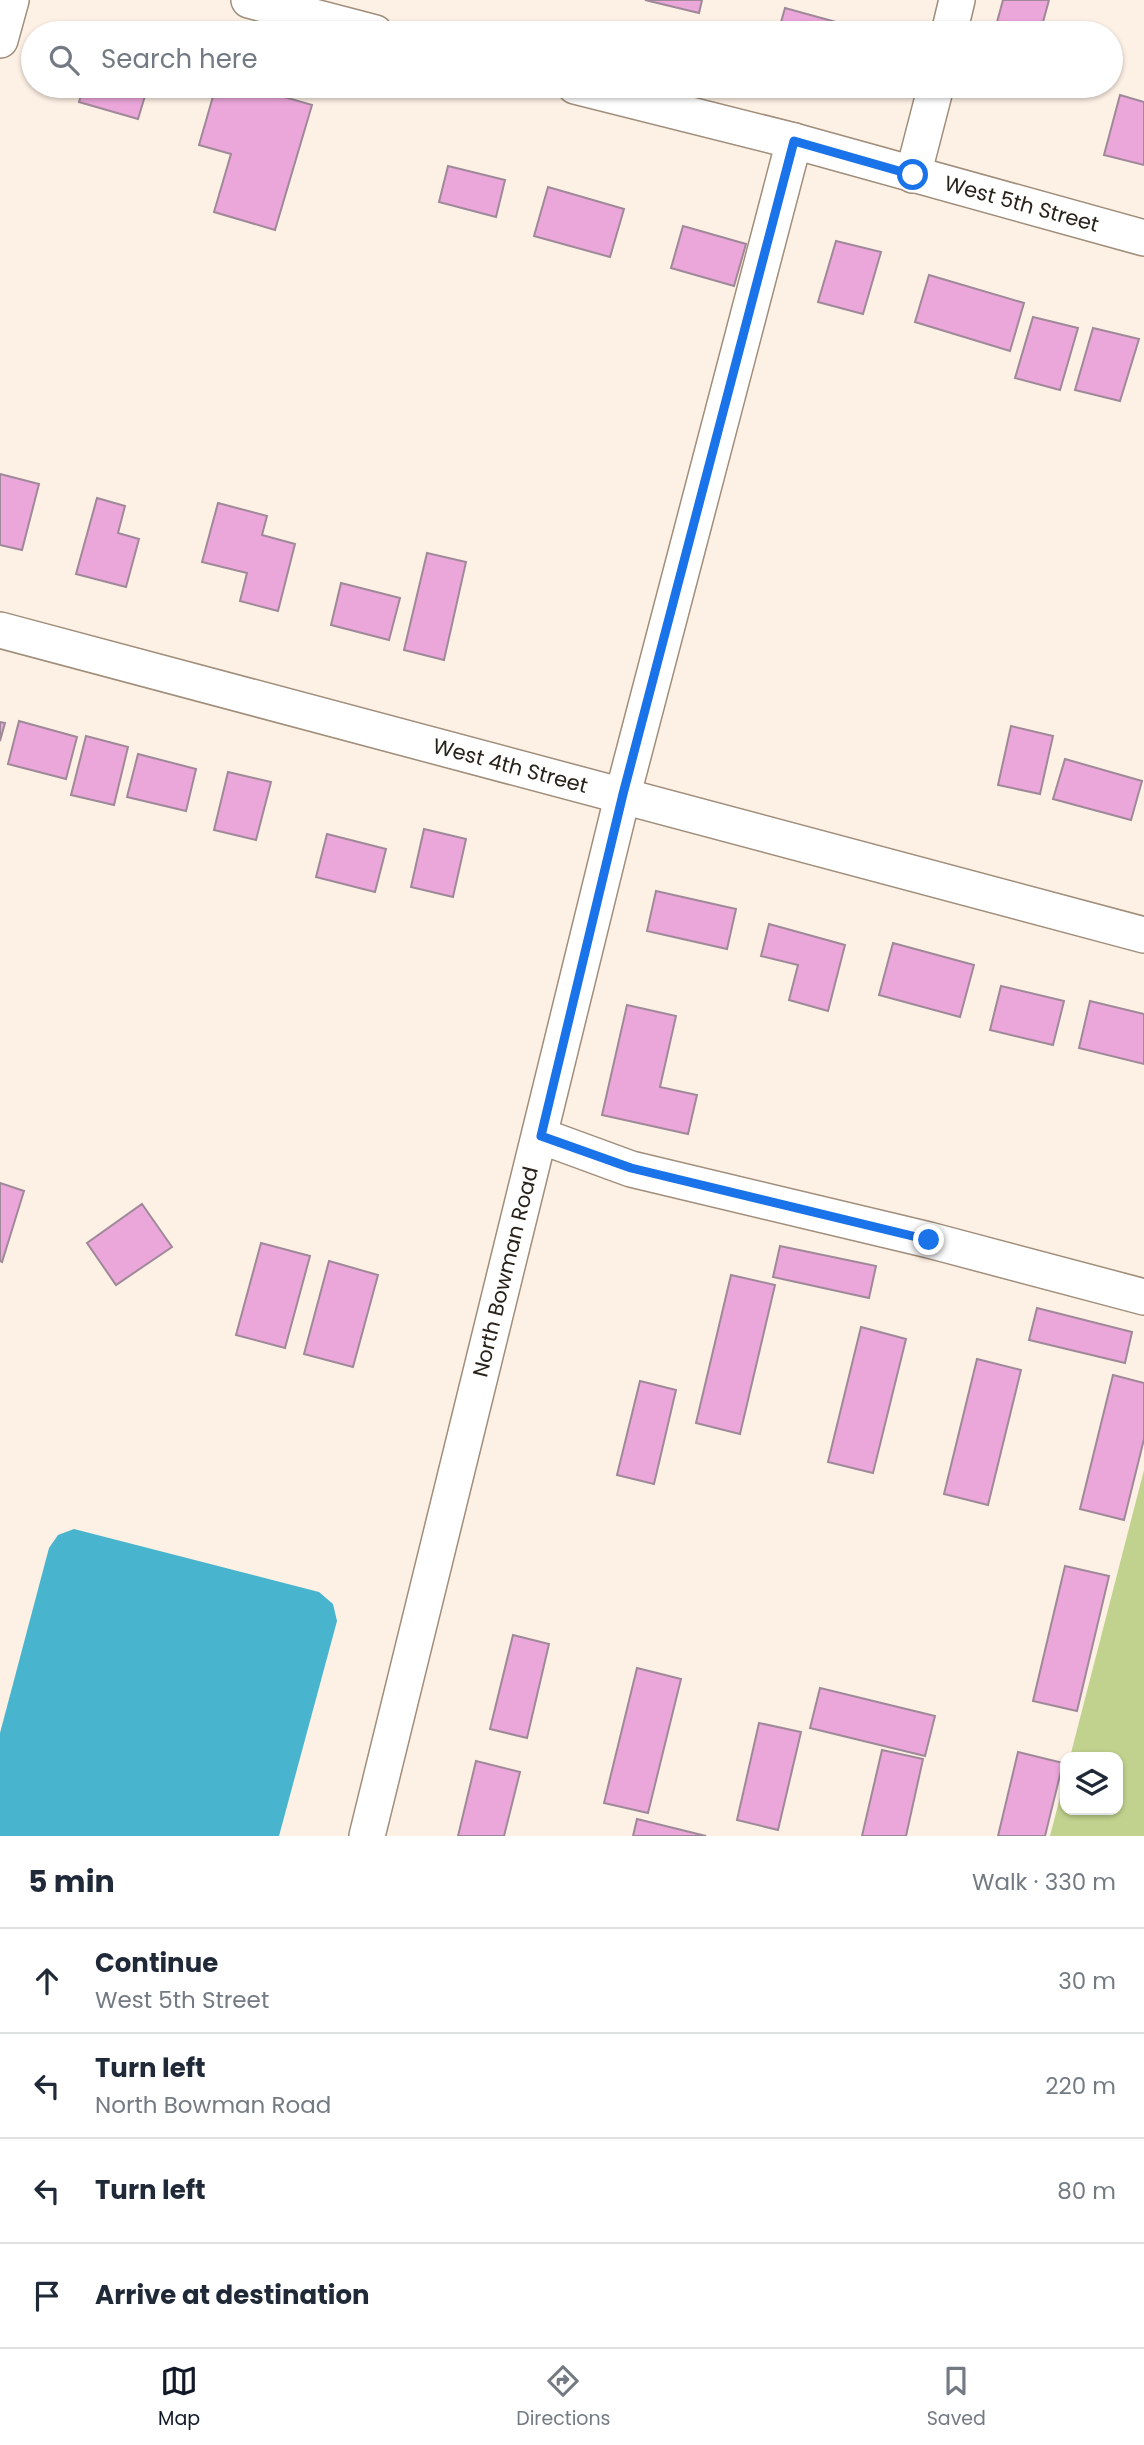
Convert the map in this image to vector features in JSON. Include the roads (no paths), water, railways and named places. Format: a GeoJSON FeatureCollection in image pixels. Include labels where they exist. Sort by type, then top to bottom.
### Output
{"type":"FeatureCollection","features":[{"type":"Feature","properties":{"kind":"street"},"geometry":{"type":"LineString","coordinates":[[0,40],[11,0]]}},
{"type":"Feature","properties":{"kind":"street"},"geometry":{"type":"LineString","coordinates":[[248,0],[329,21]]}},
{"type":"Feature","properties":{"kind":"street"},"geometry":{"type":"LineString","coordinates":[[952,21],[957,0]]}},
{"type":"Feature","properties":{"kind":"street","name":"West 5th Street"},"geometry":{"type":"LineString","coordinates":[[623,98],[794,141],[1144,239]]}},
{"type":"Feature","properties":{"kind":"street"},"geometry":{"type":"LineString","coordinates":[[913,175],[933,98]]}},
{"type":"Feature","properties":{"kind":"street","name":"North Bowman Road"},"geometry":{"type":"LineString","coordinates":[[367,1836],[623,794],[794,141]]}},
{"type":"Feature","properties":{"kind":"street","name":"West 4th Street"},"geometry":{"type":"LineString","coordinates":[[0,630],[1144,935]]}},
{"type":"Feature","properties":{"kind":"street"},"geometry":{"type":"LineString","coordinates":[[541,1136],[631,1168],[929,1240],[1144,1297]]}},
{"type":"Feature","properties":{"kind":"water"},"geometry":{"type":"Polygon","coordinates":[[[74,1529],[319,1592],[333,1604],[337,1621],[279,1836],[0,1836],[0,1733],[49,1548],[58,1535],[74,1529]]]}}]}
